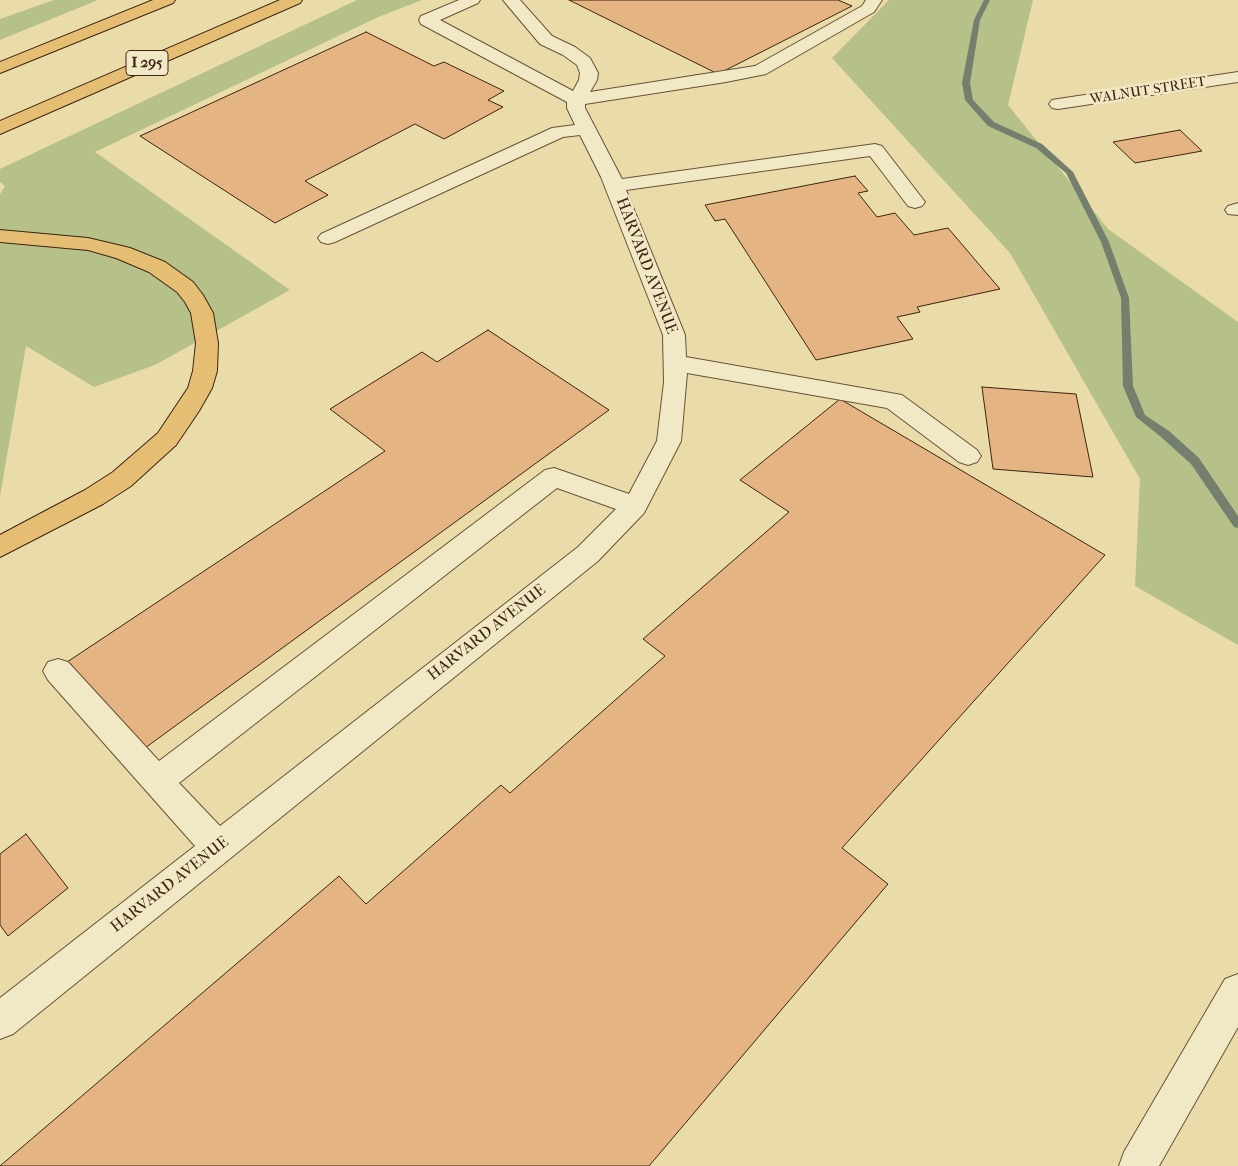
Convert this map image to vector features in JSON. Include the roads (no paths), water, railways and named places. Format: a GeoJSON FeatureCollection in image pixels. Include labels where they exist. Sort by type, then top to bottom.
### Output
{"type":"FeatureCollection","features":[{"type":"Feature","properties":{"kind":"highway"},"geometry":{"type":"LineString","coordinates":[[0,68],[167,0]]}},
{"type":"Feature","properties":{"kind":"highway","name":"I 295"},"geometry":{"type":"LineString","coordinates":[[0,128],[294,0]]}},
{"type":"Feature","properties":{"kind":"highway"},"geometry":{"type":"LineString","coordinates":[[0,236],[88,244],[123,253],[157,267],[185,287],[196,300],[202,313],[208,343],[205,372],[200,388],[192,405],[167,439],[122,479],[94,497],[0,547]]}},
{"type":"Feature","properties":{"kind":"street"},"geometry":{"type":"LineString","coordinates":[[472,0],[427,20],[580,112]]}},
{"type":"Feature","properties":{"kind":"street"},"geometry":{"type":"LineString","coordinates":[[511,0],[529,24],[546,40],[569,51],[584,62],[589,73],[580,112]]}},
{"type":"Feature","properties":{"kind":"street"},"geometry":{"type":"LineString","coordinates":[[328,238],[559,132],[580,112],[642,88],[726,78],[760,70],[868,9],[874,0]]}},
{"type":"Feature","properties":{"kind":"street","name":"WALNUT STREET"},"geometry":{"type":"LineString","coordinates":[[1058,104],[1238,77]]}},
{"type":"Feature","properties":{"kind":"street","name":"HARVARD AVENUE"},"geometry":{"type":"LineString","coordinates":[[0,1021],[588,554],[635,506],[669,441],[676,382],[674,335],[614,186],[580,112]]}},
{"type":"Feature","properties":{"kind":"street"},"geometry":{"type":"LineString","coordinates":[[614,186],[875,150],[914,202]]}},
{"type":"Feature","properties":{"kind":"street"},"geometry":{"type":"LineString","coordinates":[[676,363],[894,401],[968,456]]}},
{"type":"Feature","properties":{"kind":"street"},"geometry":{"type":"LineString","coordinates":[[157,781],[554,477],[635,506]]}},
{"type":"Feature","properties":{"kind":"street"},"geometry":{"type":"LineString","coordinates":[[58,671],[218,847]]}},
{"type":"Feature","properties":{"kind":"street"},"geometry":{"type":"LineString","coordinates":[[1138,1166],[1238,992]]}},
{"type":"Feature","properties":{"kind":"waterway"},"geometry":{"type":"LineString","coordinates":[[987,0],[977,20],[966,83],[969,100],[991,124],[1039,146],[1069,172],[1105,242],[1125,298],[1128,386],[1141,417],[1165,434],[1195,461],[1238,524]]}}]}
